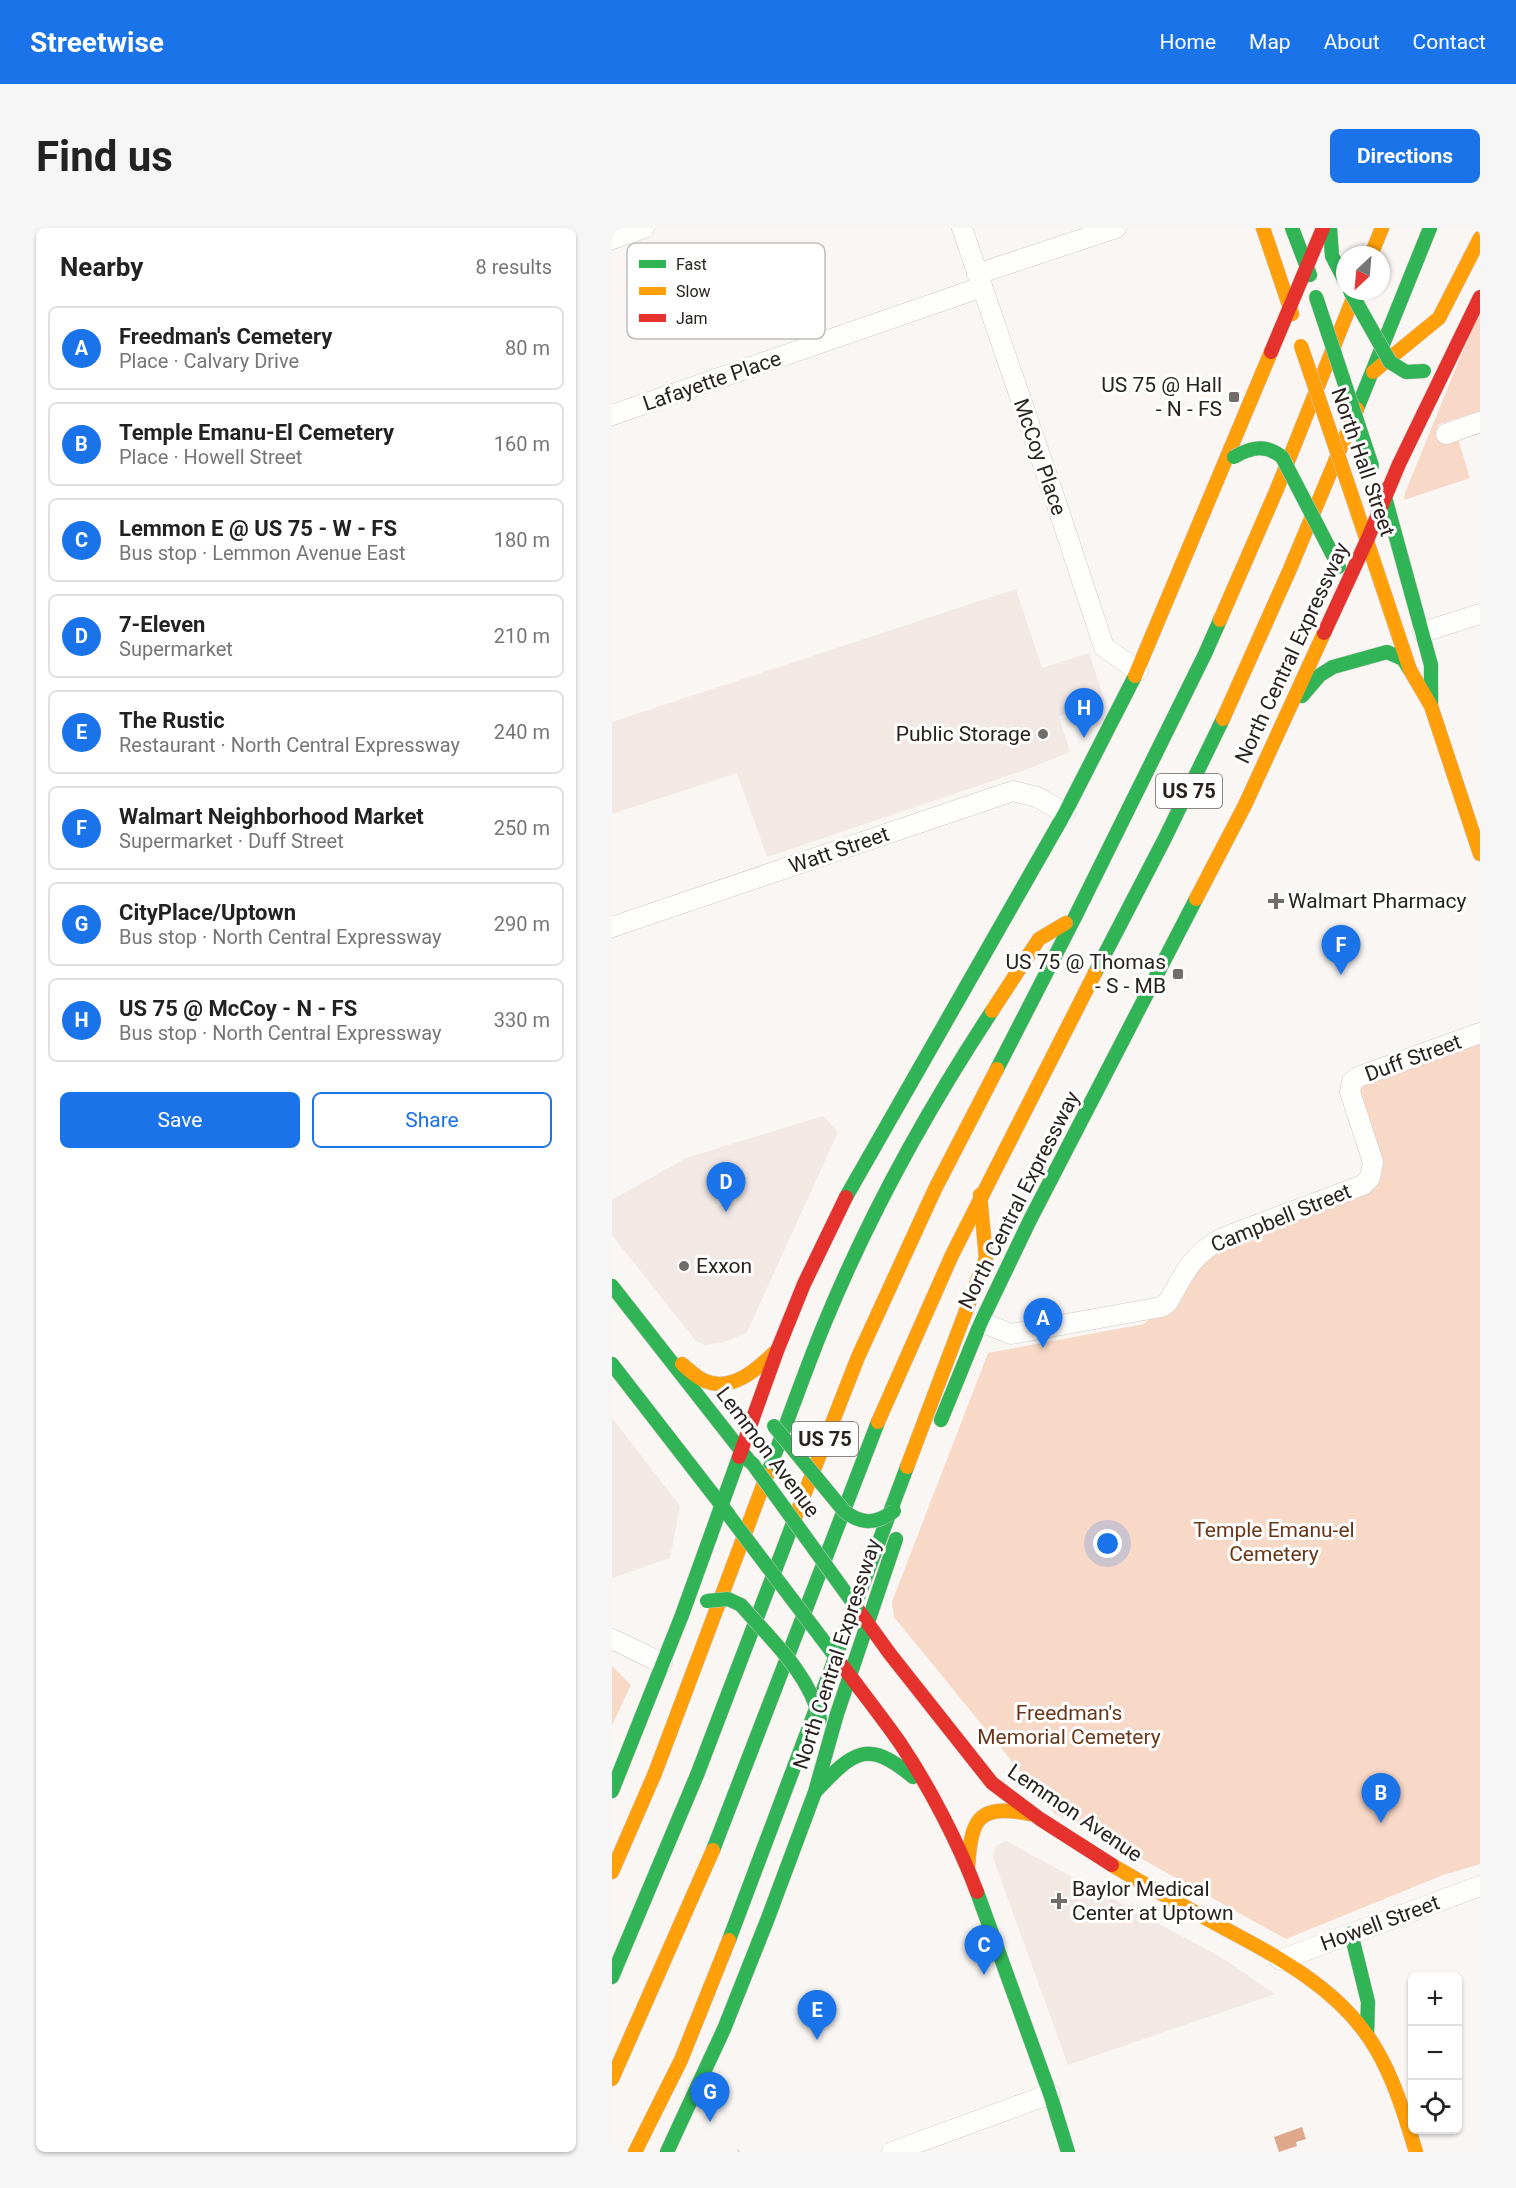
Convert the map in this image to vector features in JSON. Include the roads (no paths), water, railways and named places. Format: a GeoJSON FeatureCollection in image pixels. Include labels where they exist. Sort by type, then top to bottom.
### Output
{"type":"FeatureCollection","features":[{"type":"Feature","properties":{"kind":"main road","name":"North Hall Street"},"geometry":{"type":"LineString","coordinates":[[1263,228],[1290,307],[1295,338],[1368,538],[1410,670],[1431,706],[1480,854]]}},
{"type":"Feature","properties":{"kind":"main road","name":"North Hall Street"},"geometry":{"type":"LineString","coordinates":[[1292,228],[1372,466],[1385,496],[1431,665],[1431,706]]}},
{"type":"Feature","properties":{"kind":"main road"},"geometry":{"type":"LineString","coordinates":[[612,1791],[682,1615],[777,1351],[804,1284],[851,1186],[1065,813],[1138,671],[1323,228]]}},
{"type":"Feature","properties":{"kind":"main road"},"geometry":{"type":"LineString","coordinates":[[1330,228],[1329,248],[1336,265]]}},
{"type":"Feature","properties":{"kind":"main road"},"geometry":{"type":"LineString","coordinates":[[1375,246],[1382,228]]}},
{"type":"Feature","properties":{"kind":"main road","name":"North Central Expressway"},"geometry":{"type":"LineString","coordinates":[[612,2079],[651,1995],[720,1830],[874,1431],[929,1304],[980,1196],[1214,739],[1273,609],[1430,228]]}},
{"type":"Feature","properties":{"kind":"main road"},"geometry":{"type":"LineString","coordinates":[[1371,374],[1439,318],[1480,238]]}},
{"type":"Feature","properties":{"kind":"main road","name":"North Central Expressway"},"geometry":{"type":"LineString","coordinates":[[936,1432],[981,1322],[1030,1220],[1245,805],[1368,538],[1385,496],[1480,297]]}},
{"type":"Feature","properties":{"kind":"main road","name":"US 75"},"geometry":{"type":"LineString","coordinates":[[612,1977],[697,1775],[820,1451],[858,1358],[935,1189],[1075,917],[1205,654],[1277,489],[1352,300]]}},
{"type":"Feature","properties":{"kind":"main road"},"geometry":{"type":"LineString","coordinates":[[1355,300],[1390,362],[1400,371],[1413,374],[1447,362]]}},
{"type":"Feature","properties":{"kind":"main road"},"geometry":{"type":"LineString","coordinates":[[1266,365],[1279,350],[1295,338],[1342,376]]}},
{"type":"Feature","properties":{"kind":"main road"},"geometry":{"type":"LineString","coordinates":[[1219,476],[1234,457],[1249,448],[1258,447],[1276,451],[1282,457],[1336,559],[1339,567],[1341,596]]}},
{"type":"Feature","properties":{"kind":"main road"},"geometry":{"type":"LineString","coordinates":[[1336,447],[1359,473]]}},
{"type":"Feature","properties":{"kind":"main road"},"geometry":{"type":"LineString","coordinates":[[1372,484],[1385,496]]}},
{"type":"Feature","properties":{"kind":"main road"},"geometry":{"type":"LineString","coordinates":[[1290,709],[1320,675],[1333,667],[1387,652],[1403,660],[1410,670]]}},
{"type":"Feature","properties":{"kind":"main road"},"geometry":{"type":"LineString","coordinates":[[612,1872],[659,1762],[823,1328],[860,1244],[936,1101],[1039,939],[1075,917]]}},
{"type":"Feature","properties":{"kind":"main road"},"geometry":{"type":"LineString","coordinates":[[635,2152],[681,2060],[705,2002],[986,1258],[980,1196]]}},
{"type":"Feature","properties":{"kind":"main road","name":"Lemmon Avenue"},"geometry":{"type":"LineString","coordinates":[[612,1286],[752,1463],[868,1624],[992,1783],[1034,1815],[1126,1874],[1280,1959],[1326,1992],[1346,2010],[1367,2035],[1383,2061],[1395,2087],[1416,2152]]}},
{"type":"Feature","properties":{"kind":"main road"},"geometry":{"type":"LineString","coordinates":[[663,1349],[704,1381],[716,1384],[744,1378],[777,1351]]}},
{"type":"Feature","properties":{"kind":"main road"},"geometry":{"type":"LineString","coordinates":[[612,1364],[722,1504],[900,1743],[921,1777],[968,1868],[1050,2094],[1068,2152]]}},
{"type":"Feature","properties":{"kind":"main road"},"geometry":{"type":"LineString","coordinates":[[765,1385],[774,1426],[843,1510],[856,1520],[864,1523],[901,1516],[918,1477]]}},
{"type":"Feature","properties":{"kind":"main road","name":"North Central Expressway"},"geometry":{"type":"LineString","coordinates":[[667,2152],[724,2029],[815,1792],[901,1516]]}},
{"type":"Feature","properties":{"kind":"main road"},"geometry":{"type":"LineString","coordinates":[[682,1615],[707,1601],[728,1599],[741,1605],[800,1674],[816,1699],[820,1719],[815,1792]]}},
{"type":"Feature","properties":{"kind":"main road"},"geometry":{"type":"LineString","coordinates":[[815,1792],[849,1760],[866,1752],[877,1753],[892,1760],[913,1776],[939,1810]]}},
{"type":"Feature","properties":{"kind":"main road"},"geometry":{"type":"LineString","coordinates":[[968,1868],[971,1834],[978,1819],[993,1809],[1005,1808],[1034,1815]]}},
{"type":"Feature","properties":{"kind":"main road"},"geometry":{"type":"LineString","coordinates":[[1352,1933],[1368,2002],[1367,2035]]}},
{"type":"Feature","properties":{"kind":"street"},"geometry":{"type":"LineString","coordinates":[[612,239],[644,228]]}},
{"type":"Feature","properties":{"kind":"street","name":"McCoy Place"},"geometry":{"type":"LineString","coordinates":[[962,228],[1104,647],[1138,671]]}},
{"type":"Feature","properties":{"kind":"street","name":"Lafayette Place"},"geometry":{"type":"LineString","coordinates":[[825,337],[1116,228]]}},
{"type":"Feature","properties":{"kind":"street","name":"Lafayette Place"},"geometry":{"type":"LineString","coordinates":[[612,415],[821,339]]}},
{"type":"Feature","properties":{"kind":"street"},"geometry":{"type":"LineString","coordinates":[[1446,434],[1480,422]]}},
{"type":"Feature","properties":{"kind":"street"},"geometry":{"type":"LineString","coordinates":[[1423,632],[1480,614]]}},
{"type":"Feature","properties":{"kind":"street","name":"Watt Street"},"geometry":{"type":"LineString","coordinates":[[612,927],[1013,791],[1037,797],[1065,813]]}},
{"type":"Feature","properties":{"kind":"street","name":"Duff Street"},"geometry":{"type":"LineString","coordinates":[[1350,1088],[1352,1082],[1358,1077],[1480,1033]]}},
{"type":"Feature","properties":{"kind":"street","name":"Campbell Street"},"geometry":{"type":"LineString","coordinates":[[981,1322],[1011,1334],[1161,1307],[1168,1302],[1198,1254],[1209,1245],[1222,1238],[1363,1185],[1370,1178],[1373,1162],[1350,1088]]}},
{"type":"Feature","properties":{"kind":"street"},"geometry":{"type":"LineString","coordinates":[[612,1639],[662,1663]]}},
{"type":"Feature","properties":{"kind":"street","name":"Howell Street"},"geometry":{"type":"LineString","coordinates":[[1280,1959],[1480,1886]]}},
{"type":"Feature","properties":{"kind":"street"},"geometry":{"type":"LineString","coordinates":[[892,2152],[1050,2094]]}},
{"type":"Feature","properties":{"kind":"place","name":"US 75 @ Hall - N - FS"},"geometry":{"type":"Point","coordinates":[1234,397]}},
{"type":"Feature","properties":{"kind":"place","name":"Public Storage"},"geometry":{"type":"Point","coordinates":[1043,734]}},
{"type":"Feature","properties":{"kind":"place","name":"US 75 @ McCoy - N - FS"},"geometry":{"type":"Point","coordinates":[1084,738]}},
{"type":"Feature","properties":{"kind":"place","name":"Walmart Pharmacy"},"geometry":{"type":"Point","coordinates":[1276,901]}},
{"type":"Feature","properties":{"kind":"place","name":"US 75 @ Thomas - S - MB"},"geometry":{"type":"Point","coordinates":[1178,974]}},
{"type":"Feature","properties":{"kind":"place","name":"Walmart Neighborhood Market"},"geometry":{"type":"Point","coordinates":[1341,975]}},
{"type":"Feature","properties":{"kind":"place","name":"7-Eleven"},"geometry":{"type":"Point","coordinates":[726,1212]}},
{"type":"Feature","properties":{"kind":"place","name":"Exxon"},"geometry":{"type":"Point","coordinates":[684,1266]}},
{"type":"Feature","properties":{"kind":"place","name":"Freedman's Cemetery"},"geometry":{"type":"Point","coordinates":[1043,1348]}},
{"type":"Feature","properties":{"kind":"place","name":"Temple Emanu-El Cemetery"},"geometry":{"type":"Point","coordinates":[1381,1823]}},
{"type":"Feature","properties":{"kind":"place","name":"Baylor Medical Center at Uptown"},"geometry":{"type":"Point","coordinates":[1059,1901]}},
{"type":"Feature","properties":{"kind":"place","name":"Lemmon E @ US 75 - W - FS"},"geometry":{"type":"Point","coordinates":[984,1975]}},
{"type":"Feature","properties":{"kind":"place","name":"The Rustic"},"geometry":{"type":"Point","coordinates":[817,2040]}},
{"type":"Feature","properties":{"kind":"place","name":"CityPlace/Uptown"},"geometry":{"type":"Point","coordinates":[710,2122]}},
{"type":"Feature","properties":{"kind":"park label","name":"Temple Emanu-el Cemetery"},"geometry":{"type":"Point","coordinates":[1274,1542]}},
{"type":"Feature","properties":{"kind":"park label","name":"Freedman's Memorial Cemetery"},"geometry":{"type":"Point","coordinates":[1069,1725]}}]}
